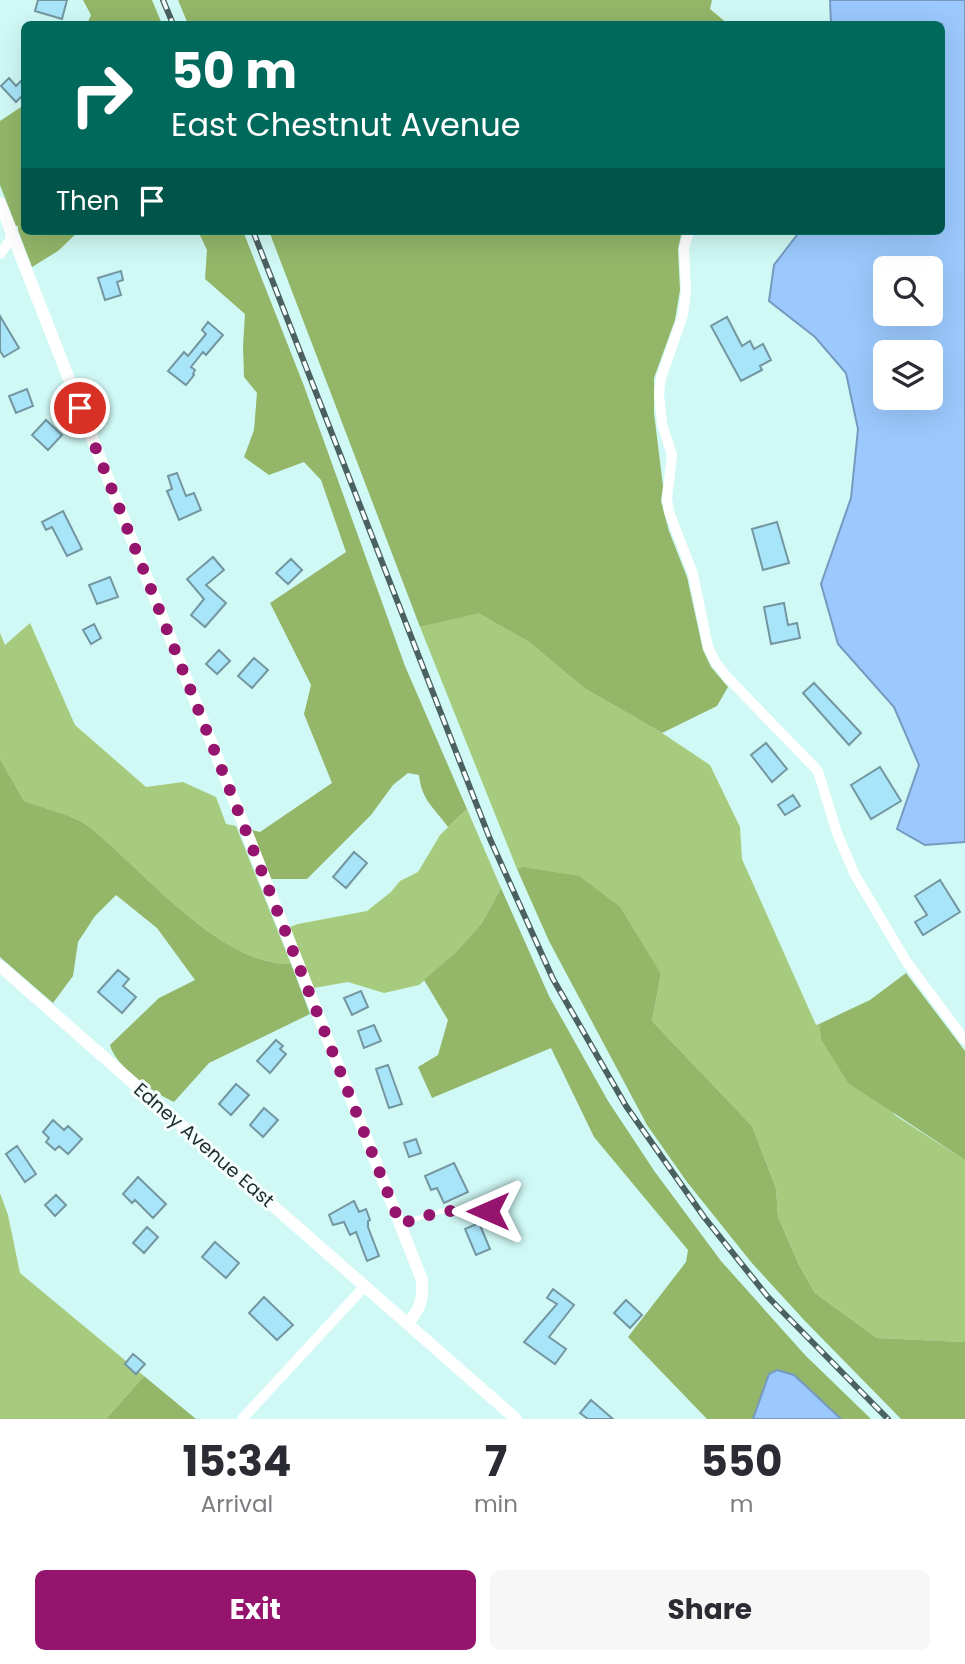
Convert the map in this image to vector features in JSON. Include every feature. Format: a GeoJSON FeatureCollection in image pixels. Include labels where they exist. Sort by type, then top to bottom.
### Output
{"type":"FeatureCollection","features":[{"type":"Feature","properties":{"kind":"street"},"geometry":{"type":"LineString","coordinates":[[0,203],[422,1280],[424,1299],[408,1323]]}},
{"type":"Feature","properties":{"kind":"street"},"geometry":{"type":"LineString","coordinates":[[0,254],[10,240],[11,232]]}},
{"type":"Feature","properties":{"kind":"street"},"geometry":{"type":"LineString","coordinates":[[688,235],[684,248],[686,292],[683,315],[661,378],[660,403],[662,424],[673,455],[667,498],[693,574],[708,647],[728,678],[818,771],[837,833],[855,875],[906,961],[965,1040]]}},
{"type":"Feature","properties":{"kind":"street","name":"Edney Avenue East"},"geometry":{"type":"LineString","coordinates":[[0,966],[516,1419]]}},
{"type":"Feature","properties":{"kind":"street"},"geometry":{"type":"LineString","coordinates":[[242,1419],[365,1286]]}},
{"type":"Feature","properties":{"kind":"lane"},"geometry":{"type":"LineString","coordinates":[[400,1224],[442,1211],[488,1211]]}},
{"type":"Feature","properties":{"kind":"green space"},"geometry":{"type":"Polygon","coordinates":[[[83,0],[152,0],[161,21],[88,21],[91,15],[83,0]]]}},
{"type":"Feature","properties":{"kind":"green space"},"geometry":{"type":"Polygon","coordinates":[[[178,0],[712,0],[710,9],[724,21],[187,21],[178,0]]]}},
{"type":"Feature","properties":{"kind":"green space"},"geometry":{"type":"Polygon","coordinates":[[[21,107],[21,235],[75,235],[58,251],[32,267],[0,185],[0,121],[21,107]]]}},
{"type":"Feature","properties":{"kind":"green space"},"geometry":{"type":"Polygon","coordinates":[[[200,235],[245,235],[304,386],[405,666],[467,809],[448,827],[429,803],[419,775],[408,773],[393,785],[371,815],[307,879],[271,879],[252,830],[260,832],[332,783],[304,714],[311,685],[270,603],[346,552],[321,480],[304,462],[269,475],[244,457],[254,430],[257,393],[244,377],[245,314],[205,279],[207,250],[200,235]]]}},
{"type":"Feature","properties":{"kind":"green space"},"geometry":{"type":"Polygon","coordinates":[[[271,235],[681,235],[678,249],[680,290],[675,320],[654,378],[654,413],[663,486],[661,501],[669,531],[687,577],[703,650],[711,667],[728,687],[717,706],[662,733],[584,688],[529,642],[479,613],[420,627],[271,235]]]}},
{"type":"Feature","properties":{"kind":"green space"},"geometry":{"type":"Polygon","coordinates":[[[479,612],[529,642],[584,688],[662,733],[710,765],[740,827],[742,859],[816,1025],[819,1024],[821,1039],[896,1116],[965,1160],[965,1342],[877,1338],[815,1293],[799,1265],[778,1217],[776,1188],[752,1126],[652,1021],[661,974],[522,867],[517,869],[420,627],[479,612]]]}},
{"type":"Feature","properties":{"kind":"green space"},"geometry":{"type":"Polygon","coordinates":[[[30,623],[75,725],[146,787],[183,782],[216,797],[226,824],[236,826],[291,964],[264,960],[236,949],[182,911],[88,826],[67,815],[24,801],[0,759],[0,633],[5,645],[30,623]]]}},
{"type":"Feature","properties":{"kind":"green space"},"geometry":{"type":"Polygon","coordinates":[[[0,759],[24,801],[67,815],[88,826],[209,932],[236,949],[264,960],[291,964],[310,1014],[209,1063],[174,1102],[136,1078],[119,1061],[110,1045],[159,998],[195,980],[157,928],[116,895],[95,916],[78,942],[73,976],[53,1003],[0,957],[0,759]]]}},
{"type":"Feature","properties":{"kind":"green space"},"geometry":{"type":"Polygon","coordinates":[[[467,809],[501,888],[482,923],[455,953],[419,985],[384,993],[348,982],[314,988],[290,927],[367,911],[400,881],[418,872],[440,835],[467,809]]]}},
{"type":"Feature","properties":{"kind":"green space"},"geometry":{"type":"Polygon","coordinates":[[[522,867],[579,876],[620,907],[661,974],[652,1021],[752,1126],[776,1188],[778,1217],[799,1265],[815,1293],[877,1338],[965,1342],[965,1419],[901,1419],[751,1262],[687,1182],[647,1125],[549,941],[517,869],[522,867]]]}},
{"type":"Feature","properties":{"kind":"green space"},"geometry":{"type":"Polygon","coordinates":[[[501,888],[549,996],[608,1101],[655,1172],[721,1261],[805,1355],[871,1419],[841,1419],[794,1375],[777,1370],[769,1374],[753,1419],[707,1419],[628,1337],[686,1262],[688,1250],[594,1137],[551,1048],[432,1098],[418,1067],[438,1055],[448,1020],[424,980],[455,953],[482,923],[501,888]]]}},
{"type":"Feature","properties":{"kind":"green space"},"geometry":{"type":"Polygon","coordinates":[[[906,973],[965,1051],[965,1160],[848,1083],[821,1039],[819,1024],[870,1000],[906,973]]]}},
{"type":"Feature","properties":{"kind":"green space"},"geometry":{"type":"Polygon","coordinates":[[[0,1193],[8,1215],[20,1273],[144,1376],[106,1419],[0,1419],[0,1193]]]}},
{"type":"Feature","properties":{"kind":"green space"},"geometry":{"type":"Polygon","coordinates":[[[144,1376],[196,1419],[106,1419],[144,1376]]]}},
{"type":"Feature","properties":{"kind":"water"},"geometry":{"type":"Polygon","coordinates":[[[830,0],[965,0],[965,842],[925,845],[897,829],[919,765],[894,707],[838,644],[821,584],[851,498],[858,429],[846,373],[815,337],[769,301],[774,265],[797,235],[945,235],[945,21],[831,21],[830,0]]]}},
{"type":"Feature","properties":{"kind":"water"},"geometry":{"type":"Polygon","coordinates":[[[777,1370],[794,1375],[841,1419],[753,1419],[769,1374],[777,1370]]]}},
{"type":"Feature","properties":{"kind":"building"},"geometry":{"type":"Polygon","coordinates":[[[38,0],[67,0],[62,19],[35,11],[38,0]]]}},
{"type":"Feature","properties":{"kind":"building"},"geometry":{"type":"Polygon","coordinates":[[[9,78],[16,86],[21,81],[21,97],[16,102],[1,86],[9,78]]]}},
{"type":"Feature","properties":{"kind":"building"},"geometry":{"type":"Polygon","coordinates":[[[121,271],[123,280],[117,282],[121,295],[105,300],[98,278],[121,271]]]}},
{"type":"Feature","properties":{"kind":"building"},"geometry":{"type":"Polygon","coordinates":[[[0,316],[19,348],[4,357],[0,351],[0,316]]]}},
{"type":"Feature","properties":{"kind":"building"},"geometry":{"type":"Polygon","coordinates":[[[727,317],[742,346],[750,341],[754,349],[763,344],[771,360],[760,366],[762,370],[741,381],[711,326],[727,317]]]}},
{"type":"Feature","properties":{"kind":"building"},"geometry":{"type":"Polygon","coordinates":[[[208,322],[223,335],[206,355],[203,352],[191,367],[195,370],[194,375],[186,385],[168,371],[184,352],[188,356],[206,334],[202,330],[208,322]]]}},
{"type":"Feature","properties":{"kind":"building"},"geometry":{"type":"Polygon","coordinates":[[[27,389],[33,406],[16,413],[9,396],[27,389]]]}},
{"type":"Feature","properties":{"kind":"building"},"geometry":{"type":"Polygon","coordinates":[[[46,420],[62,435],[48,450],[32,435],[46,420]]]}},
{"type":"Feature","properties":{"kind":"building"},"geometry":{"type":"Polygon","coordinates":[[[177,473],[186,496],[194,493],[201,510],[179,520],[167,491],[172,489],[168,476],[177,473]]]}},
{"type":"Feature","properties":{"kind":"building"},"geometry":{"type":"Polygon","coordinates":[[[63,511],[82,549],[67,556],[52,527],[46,530],[42,522],[63,511]]]}},
{"type":"Feature","properties":{"kind":"building"},"geometry":{"type":"Polygon","coordinates":[[[777,522],[789,563],[763,570],[752,529],[777,522]]]}},
{"type":"Feature","properties":{"kind":"building"},"geometry":{"type":"Polygon","coordinates":[[[213,557],[224,570],[206,585],[226,603],[205,627],[191,615],[204,599],[187,579],[213,557]]]}},
{"type":"Feature","properties":{"kind":"building"},"geometry":{"type":"Polygon","coordinates":[[[291,559],[302,570],[288,584],[276,573],[291,559]]]}},
{"type":"Feature","properties":{"kind":"building"},"geometry":{"type":"Polygon","coordinates":[[[110,577],[118,597],[97,604],[89,585],[110,577]]]}},
{"type":"Feature","properties":{"kind":"building"},"geometry":{"type":"Polygon","coordinates":[[[784,603],[788,625],[797,623],[800,638],[771,644],[764,607],[784,603]]]}},
{"type":"Feature","properties":{"kind":"building"},"geometry":{"type":"Polygon","coordinates":[[[94,624],[101,638],[91,644],[83,630],[94,624]]]}},
{"type":"Feature","properties":{"kind":"building"},"geometry":{"type":"Polygon","coordinates":[[[219,650],[230,661],[217,674],[206,664],[219,650]]]}},
{"type":"Feature","properties":{"kind":"building"},"geometry":{"type":"Polygon","coordinates":[[[254,658],[268,670],[252,688],[238,676],[254,658]]]}},
{"type":"Feature","properties":{"kind":"building"},"geometry":{"type":"Polygon","coordinates":[[[814,683],[861,733],[849,745],[803,693],[814,683]]]}},
{"type":"Feature","properties":{"kind":"building"},"geometry":{"type":"Polygon","coordinates":[[[766,743],[787,769],[772,782],[751,755],[766,743]]]}},
{"type":"Feature","properties":{"kind":"building"},"geometry":{"type":"Polygon","coordinates":[[[880,767],[901,801],[871,819],[851,785],[880,767]]]}},
{"type":"Feature","properties":{"kind":"building"},"geometry":{"type":"Polygon","coordinates":[[[793,795],[800,806],[785,815],[778,805],[793,795]]]}},
{"type":"Feature","properties":{"kind":"building"},"geometry":{"type":"Polygon","coordinates":[[[354,852],[367,863],[346,888],[333,877],[354,852]]]}},
{"type":"Feature","properties":{"kind":"building"},"geometry":{"type":"Polygon","coordinates":[[[940,880],[960,912],[923,935],[915,922],[927,915],[915,896],[940,880]]]}},
{"type":"Feature","properties":{"kind":"building"},"geometry":{"type":"Polygon","coordinates":[[[118,970],[129,979],[123,986],[136,997],[122,1013],[98,992],[118,970]]]}},
{"type":"Feature","properties":{"kind":"building"},"geometry":{"type":"Polygon","coordinates":[[[361,991],[368,1007],[352,1015],[344,998],[361,991]]]}},
{"type":"Feature","properties":{"kind":"building"},"geometry":{"type":"Polygon","coordinates":[[[374,1025],[381,1041],[364,1048],[358,1031],[374,1025]]]}},
{"type":"Feature","properties":{"kind":"building"},"geometry":{"type":"Polygon","coordinates":[[[276,1040],[283,1046],[280,1049],[286,1054],[270,1073],[257,1061],[276,1040]]]}},
{"type":"Feature","properties":{"kind":"building"},"geometry":{"type":"Polygon","coordinates":[[[388,1065],[402,1104],[389,1108],[376,1069],[388,1065]]]}},
{"type":"Feature","properties":{"kind":"building"},"geometry":{"type":"Polygon","coordinates":[[[236,1084],[249,1095],[231,1115],[219,1104],[236,1084]]]}},
{"type":"Feature","properties":{"kind":"building"},"geometry":{"type":"Polygon","coordinates":[[[264,1108],[278,1120],[263,1137],[250,1125],[264,1108]]]}},
{"type":"Feature","properties":{"kind":"building"},"geometry":{"type":"Polygon","coordinates":[[[53,1120],[64,1130],[68,1126],[82,1139],[68,1154],[59,1146],[55,1150],[46,1142],[49,1138],[43,1132],[53,1120]]]}},
{"type":"Feature","properties":{"kind":"building"},"geometry":{"type":"Polygon","coordinates":[[[416,1139],[421,1153],[409,1157],[404,1143],[416,1139]]]}},
{"type":"Feature","properties":{"kind":"building"},"geometry":{"type":"Polygon","coordinates":[[[17,1146],[36,1174],[25,1182],[6,1154],[17,1146]]]}},
{"type":"Feature","properties":{"kind":"building"},"geometry":{"type":"Polygon","coordinates":[[[454,1163],[468,1192],[444,1203],[437,1188],[431,1190],[425,1176],[454,1163]]]}},
{"type":"Feature","properties":{"kind":"building"},"geometry":{"type":"Polygon","coordinates":[[[138,1177],[166,1204],[153,1218],[135,1200],[132,1203],[123,1194],[138,1177]]]}},
{"type":"Feature","properties":{"kind":"building"},"geometry":{"type":"Polygon","coordinates":[[[56,1195],[66,1205],[55,1216],[45,1205],[56,1195]]]}},
{"type":"Feature","properties":{"kind":"building"},"geometry":{"type":"Polygon","coordinates":[[[354,1201],[359,1212],[366,1209],[370,1220],[368,1227],[379,1256],[367,1261],[356,1232],[350,1235],[344,1222],[333,1225],[329,1215],[354,1201]]]}},
{"type":"Feature","properties":{"kind":"building"},"geometry":{"type":"Polygon","coordinates":[[[479,1223],[490,1249],[476,1255],[465,1229],[479,1223]]]}},
{"type":"Feature","properties":{"kind":"building"},"geometry":{"type":"Polygon","coordinates":[[[147,1227],[158,1237],[144,1253],[133,1243],[147,1227]]]}},
{"type":"Feature","properties":{"kind":"building"},"geometry":{"type":"Polygon","coordinates":[[[215,1242],[239,1263],[226,1278],[202,1257],[215,1242]]]}},
{"type":"Feature","properties":{"kind":"building"},"geometry":{"type":"Polygon","coordinates":[[[553,1289],[574,1305],[549,1337],[566,1349],[555,1364],[524,1342],[557,1304],[547,1298],[553,1289]]]}},
{"type":"Feature","properties":{"kind":"building"},"geometry":{"type":"Polygon","coordinates":[[[264,1297],[293,1325],[277,1340],[249,1313],[264,1297]]]}},
{"type":"Feature","properties":{"kind":"building"},"geometry":{"type":"Polygon","coordinates":[[[626,1300],[642,1315],[630,1328],[614,1313],[626,1300]]]}},
{"type":"Feature","properties":{"kind":"building"},"geometry":{"type":"Polygon","coordinates":[[[133,1354],[145,1364],[136,1374],[125,1364],[133,1354]]]}},
{"type":"Feature","properties":{"kind":"building"},"geometry":{"type":"Polygon","coordinates":[[[591,1400],[613,1419],[588,1419],[580,1413],[591,1400]]]}},
{"type":"Feature","properties":{"kind":"railway"},"geometry":{"type":"LineString","coordinates":[[163,0],[172,21]]}},
{"type":"Feature","properties":{"kind":"railway"},"geometry":{"type":"LineString","coordinates":[[255,235],[490,839],[553,979],[626,1106],[704,1217],[768,1297],[888,1419]]}},
{"type":"Feature","properties":{"kind":"route"},"geometry":{"type":"LineString","coordinates":[[80,408],[400,1224],[442,1211],[488,1211]]}}]}
